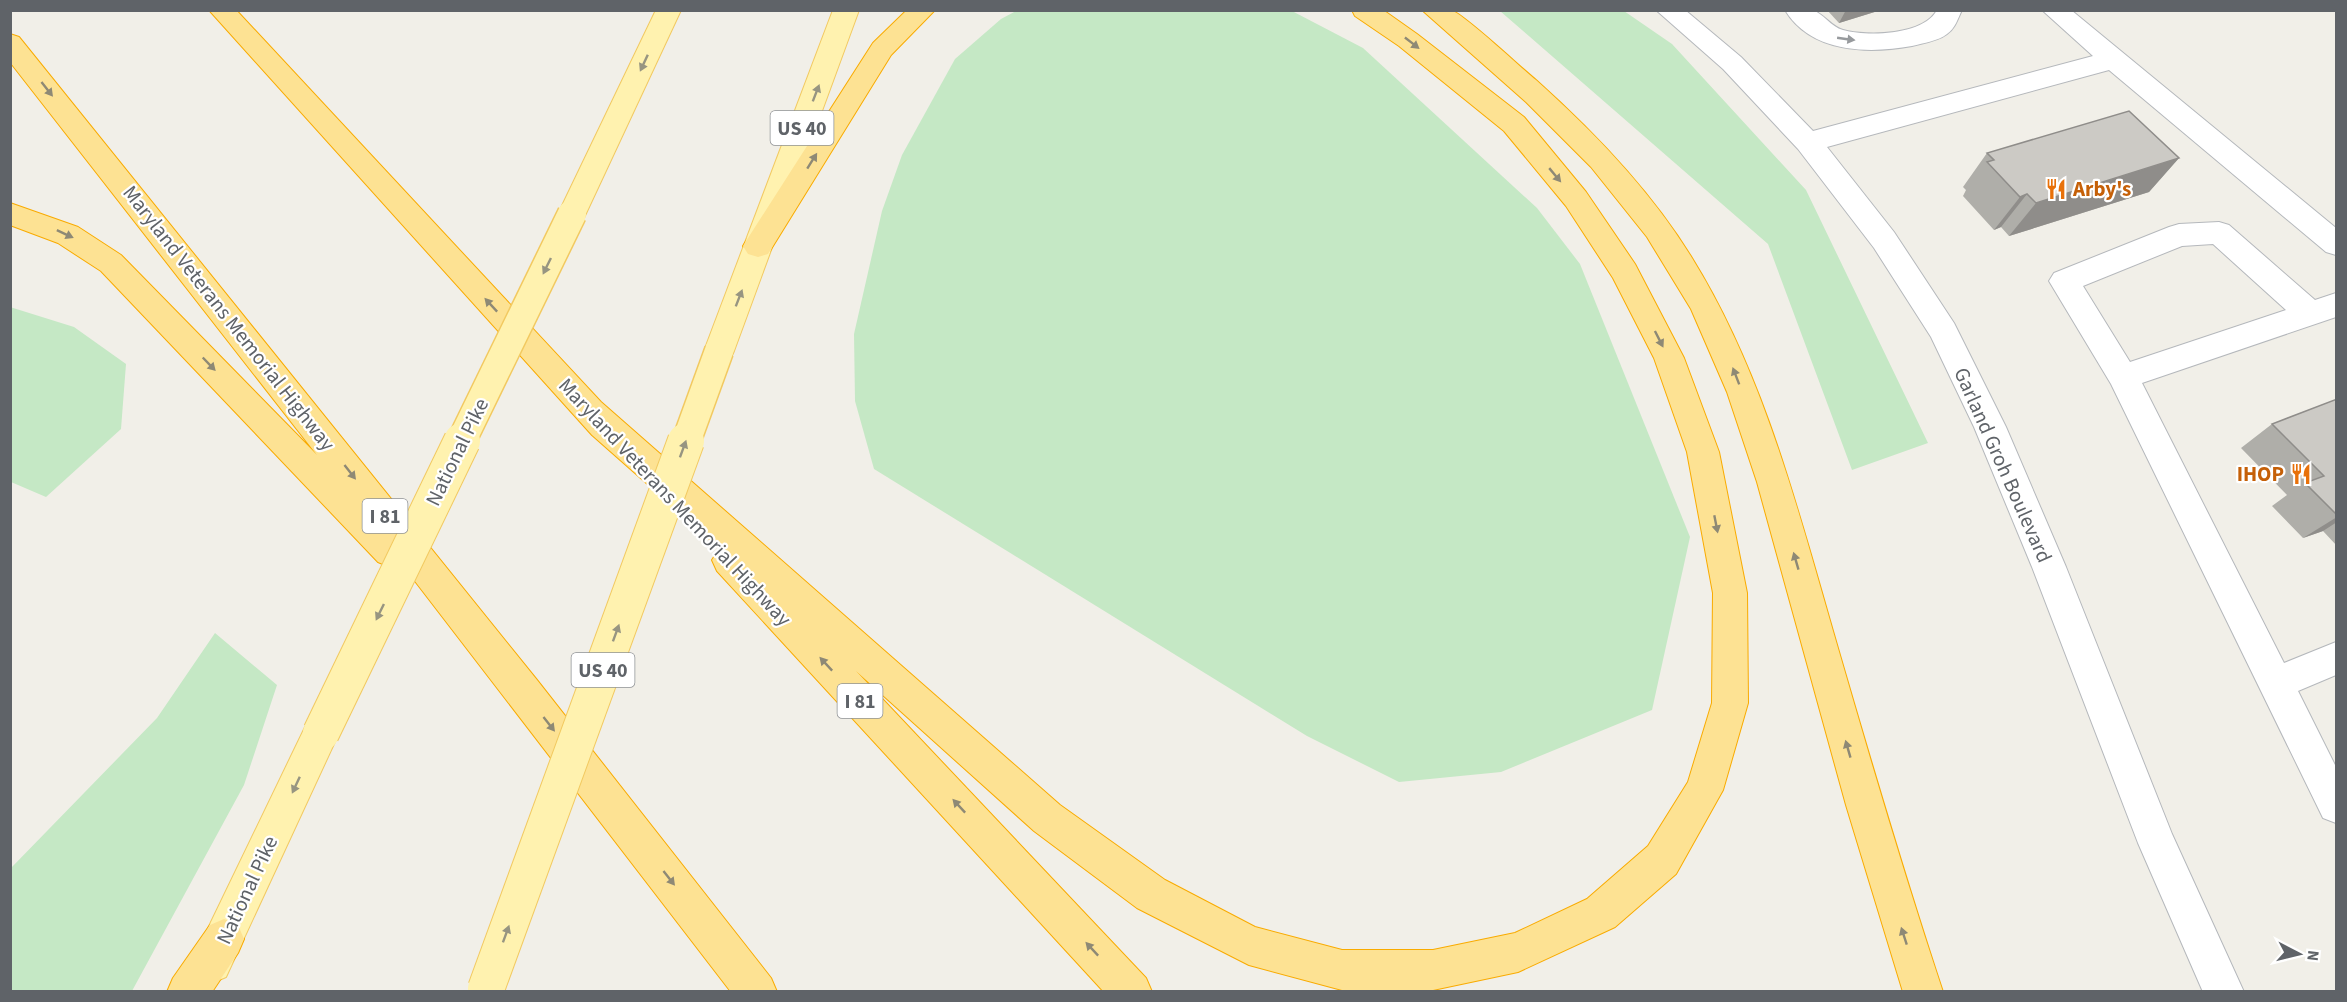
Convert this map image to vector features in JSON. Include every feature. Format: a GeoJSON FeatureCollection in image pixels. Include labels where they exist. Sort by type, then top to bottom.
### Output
{"type":"FeatureCollection","features":[{"type":"Feature","properties":{"kind":"highway","name":"Maryland Veterans Memorial Highway"},"geometry":{"type":"LineString","coordinates":[[221,10],[588,410],[1132,992]]}},
{"type":"Feature","properties":{"kind":"highway"},"geometry":{"type":"LineString","coordinates":[[246,10],[367,168]]}},
{"type":"Feature","properties":{"kind":"highway"},"geometry":{"type":"LineString","coordinates":[[758,246],[882,49],[923,10]]}},
{"type":"Feature","properties":{"kind":"highway"},"geometry":{"type":"LineString","coordinates":[[588,410],[1047,818],[1151,894],[1249,945],[1342,970],[1433,970],[1518,952],[1600,913],[1662,860],[1704,790],[1730,703],[1730,593],[1703,452],[1669,358],[1625,272],[1576,199],[1514,124],[1408,40],[1364,10]]}},
{"type":"Feature","properties":{"kind":"highway"},"geometry":{"type":"LineString","coordinates":[[1434,10],[1552,110],[1625,189],[1681,264],[1728,353],[1766,452],[1878,855],[1923,992]]}},
{"type":"Feature","properties":{"kind":"highway","name":"Maryland Veterans Memorial Highway"},"geometry":{"type":"LineString","coordinates":[[10,43],[524,692],[757,992]]}},
{"type":"Feature","properties":{"kind":"highway"},"geometry":{"type":"LineString","coordinates":[[10,213],[68,235],[111,262],[524,692]]}},
{"type":"Feature","properties":{"kind":"highway"},"geometry":{"type":"LineString","coordinates":[[187,992],[224,939]]}},
{"type":"Feature","properties":{"kind":"main road","name":"National Pike"},"geometry":{"type":"LineString","coordinates":[[198,992],[669,10]]}},
{"type":"Feature","properties":{"kind":"main road","name":"US 40"},"geometry":{"type":"LineString","coordinates":[[486,990],[846,10]]}},
{"type":"Feature","properties":{"kind":"street","name":"Garland Groh Boulevard"},"geometry":{"type":"LineString","coordinates":[[1668,10],[1731,63],[1808,142],[1884,240],[1943,332],[1990,427],[2049,567],[2157,843],[2224,992]]}},
{"type":"Feature","properties":{"kind":"street"},"geometry":{"type":"LineString","coordinates":[[1797,10],[1819,29],[1836,38],[1860,41],[1915,36],[1940,27],[1950,10]]}},
{"type":"Feature","properties":{"kind":"street"},"geometry":{"type":"LineString","coordinates":[[2054,10],[2337,244]]}},
{"type":"Feature","properties":{"kind":"street"},"geometry":{"type":"LineString","coordinates":[[1808,142],[2112,60]]}},
{"type":"Feature","properties":{"kind":"street"},"geometry":{"type":"LineString","coordinates":[[2323,310],[2219,234],[2179,235],[2064,281],[2123,378],[2337,805]]}},
{"type":"Feature","properties":{"kind":"street"},"geometry":{"type":"LineString","coordinates":[[2123,378],[2323,310]]}},
{"type":"Feature","properties":{"kind":"street"},"geometry":{"type":"LineString","coordinates":[[2277,683],[2337,658]]}},
{"type":"Feature","properties":{"kind":"green space"},"geometry":{"type":"Polygon","coordinates":[[[1016,11],[1292,11],[1363,48],[1537,208],[1580,264],[1690,537],[1652,710],[1501,772],[1399,782],[1307,736],[874,469],[855,401],[854,334],[882,211],[902,155],[955,59],[1001,19],[1016,11]]]}},
{"type":"Feature","properties":{"kind":"green space"},"geometry":{"type":"Polygon","coordinates":[[[1500,11],[1624,11],[1672,44],[1806,190],[1928,443],[1852,470],[1768,244],[1500,11]]]}},
{"type":"Feature","properties":{"kind":"green space"},"geometry":{"type":"Polygon","coordinates":[[[10,307],[74,327],[126,364],[121,429],[46,497],[11,482],[10,307]]]}},
{"type":"Feature","properties":{"kind":"green space"},"geometry":{"type":"Polygon","coordinates":[[[215,633],[277,685],[244,785],[132,991],[11,991],[11,868],[157,718],[215,633]]]}},
{"type":"Feature","properties":{"kind":"building"},"geometry":{"type":"Polygon","coordinates":[[[2129,111],[2179,158],[2036,203],[2027,194],[2020,197],[1987,162],[1994,160],[1987,153],[2129,111]]]}},
{"type":"Feature","properties":{"kind":"building"},"geometry":{"type":"Polygon","coordinates":[[[2337,399],[2337,515],[2305,483],[2324,476],[2272,424],[2337,399]]]}},
{"type":"Feature","properties":{"kind":"place","name":"Arby's"},"geometry":{"type":"Point","coordinates":[2056,189]}},
{"type":"Feature","properties":{"kind":"place","name":"IHOP"},"geometry":{"type":"Point","coordinates":[2301,474]}}]}
